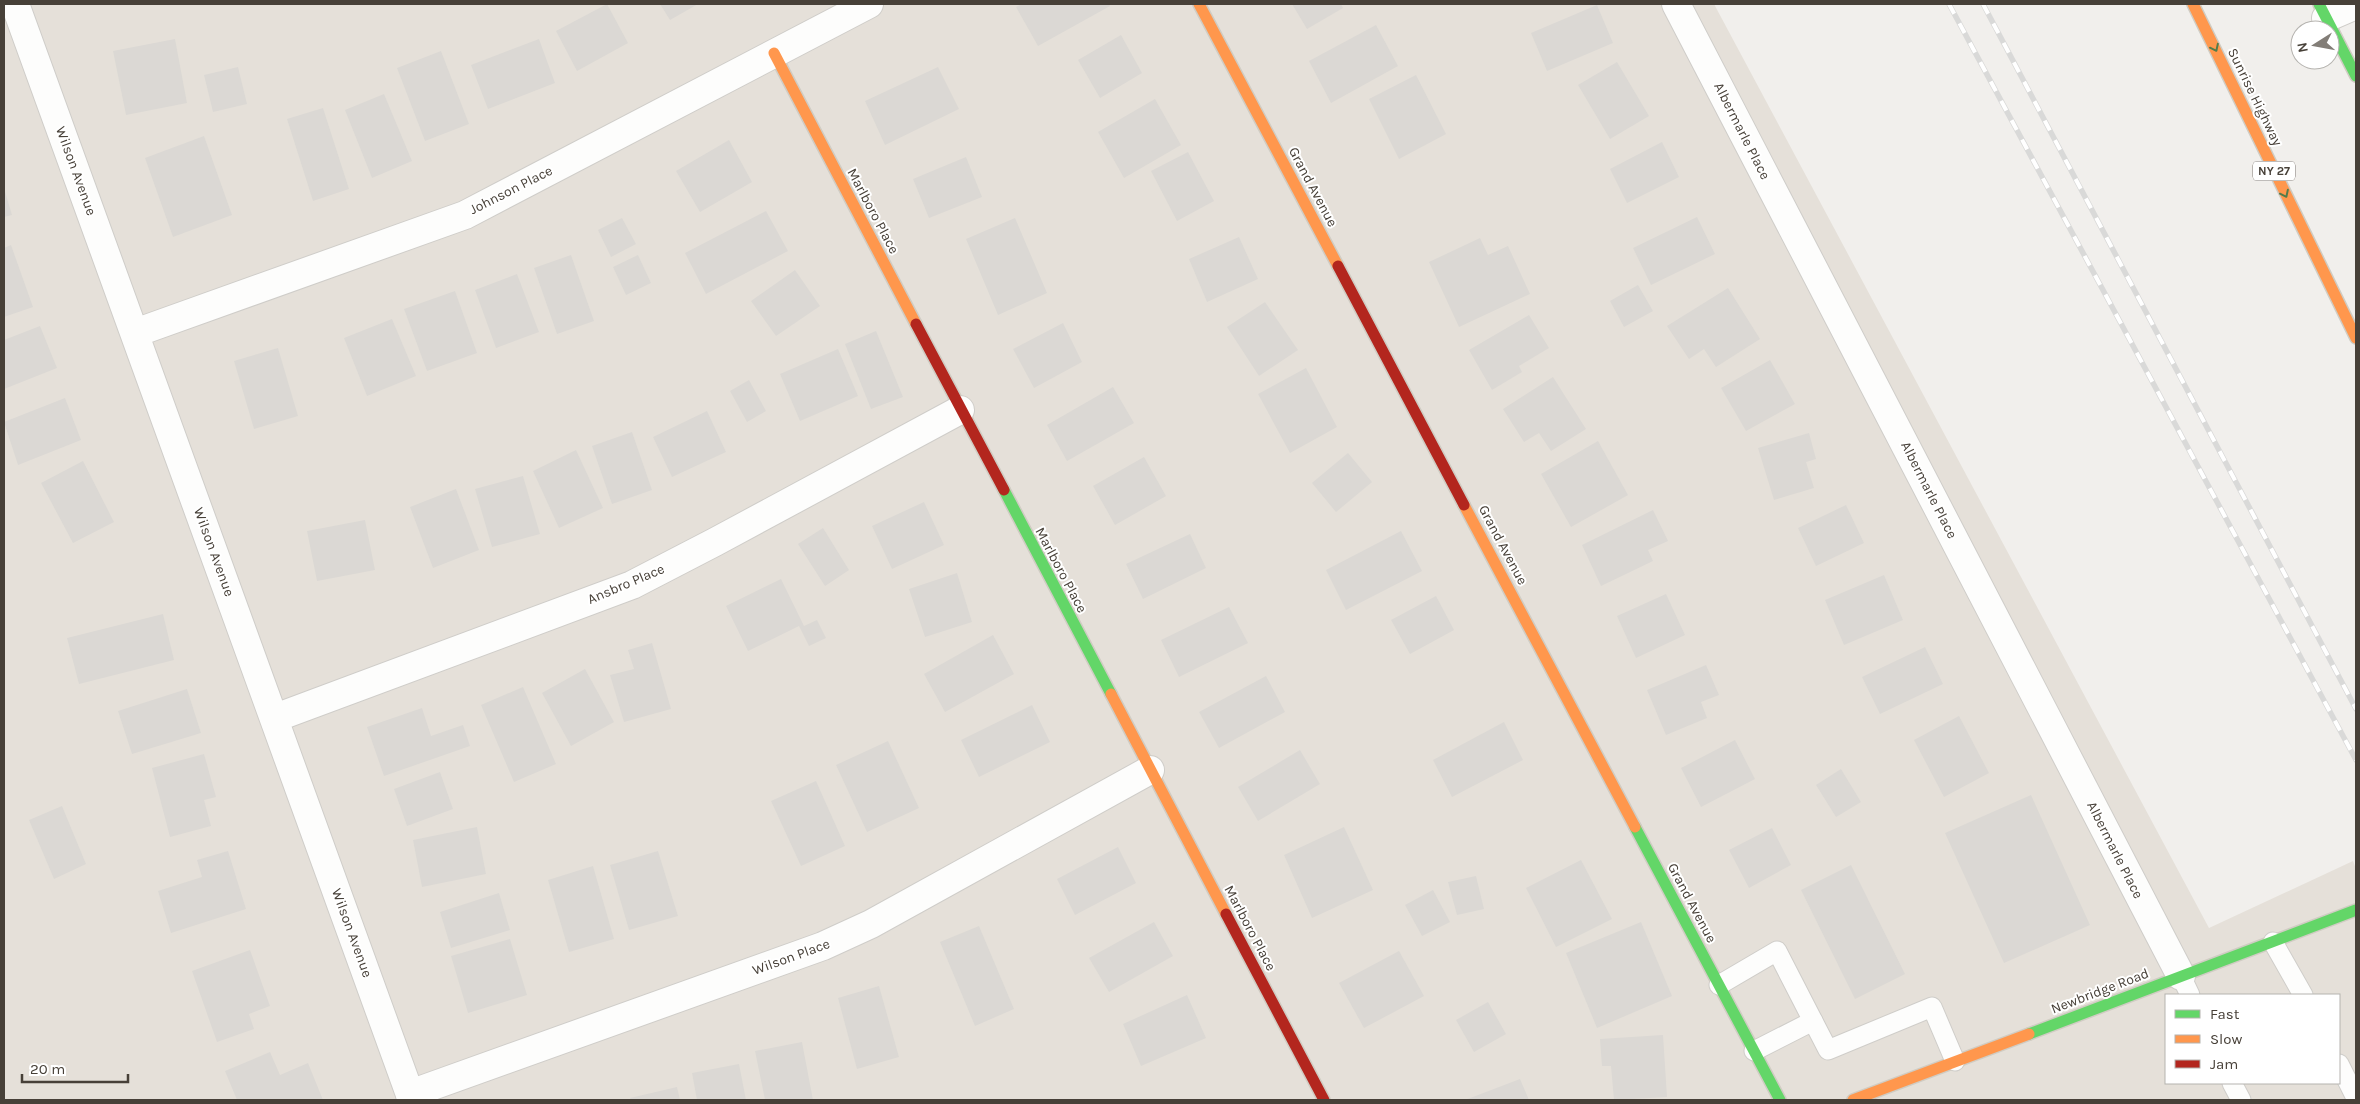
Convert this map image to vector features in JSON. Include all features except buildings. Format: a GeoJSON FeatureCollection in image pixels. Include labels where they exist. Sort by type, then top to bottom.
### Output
{"type":"FeatureCollection","features":[{"type":"Feature","properties":{"kind":"main road","name":"Grand Avenue"},"geometry":{"type":"LineString","coordinates":[[1199,4],[1780,1100]]}},
{"type":"Feature","properties":{"kind":"main road","name":"Sunrise Highway"},"geometry":{"type":"LineString","coordinates":[[2193,4],[2356,338]]}},
{"type":"Feature","properties":{"kind":"main road"},"geometry":{"type":"LineString","coordinates":[[2322,11],[2356,76]]}},
{"type":"Feature","properties":{"kind":"main road","name":"Marlboro Place"},"geometry":{"type":"LineString","coordinates":[[774,53],[1324,1100]]}},
{"type":"Feature","properties":{"kind":"main road","name":"Newbridge Road"},"geometry":{"type":"LineString","coordinates":[[1853,1100],[1956,1062],[2186,986],[2273,942],[2356,910]]}},
{"type":"Feature","properties":{"kind":"street","name":"Wilson Avenue"},"geometry":{"type":"LineString","coordinates":[[15,4],[411,1097]]}},
{"type":"Feature","properties":{"kind":"street","name":"Johnson Place"},"geometry":{"type":"LineString","coordinates":[[135,333],[465,214],[868,4]]}},
{"type":"Feature","properties":{"kind":"street","name":"Albermarle Place"},"geometry":{"type":"LineString","coordinates":[[1676,4],[2186,986]]}},
{"type":"Feature","properties":{"kind":"street"},"geometry":{"type":"LineString","coordinates":[[2322,11],[2356,5]]}},
{"type":"Feature","properties":{"kind":"street","name":"Ansbro Place"},"geometry":{"type":"LineString","coordinates":[[275,718],[632,585],[960,410]]}},
{"type":"Feature","properties":{"kind":"street","name":"Wilson Place"},"geometry":{"type":"LineString","coordinates":[[411,1097],[823,946],[871,924],[1150,770]]}},
{"type":"Feature","properties":{"kind":"lane"},"geometry":{"type":"LineString","coordinates":[[2273,942],[2302,994]]}},
{"type":"Feature","properties":{"kind":"lane"},"geometry":{"type":"LineString","coordinates":[[1719,985],[1777,951],[1828,1050],[1932,1007],[1956,1062]]}},
{"type":"Feature","properties":{"kind":"lane"},"geometry":{"type":"LineString","coordinates":[[1754,1051],[1813,1021]]}},
{"type":"Feature","properties":{"kind":"lane"},"geometry":{"type":"LineString","coordinates":[[2340,1066],[2356,1098]]}},
{"type":"Feature","properties":{"kind":"lane"},"geometry":{"type":"LineString","coordinates":[[2233,1084],[2241,1100]]}},
{"type":"Feature","properties":{"kind":"shaded area"},"geometry":{"type":"Polygon","coordinates":[[[4,4],[1714,4],[2209,928],[2353,861],[2356,869],[2356,1100],[4,1100],[4,4]]]}},
{"type":"Feature","properties":{"kind":"railway"},"geometry":{"type":"LineString","coordinates":[[1949,4],[2356,760]]}},
{"type":"Feature","properties":{"kind":"railway"},"geometry":{"type":"LineString","coordinates":[[1983,4],[2356,709]]}},
{"type":"Feature","properties":{"kind":"traffic: fast"},"geometry":{"type":"LineString","coordinates":[[2319,4],[2356,76]]}},
{"type":"Feature","properties":{"kind":"traffic: fast"},"geometry":{"type":"LineString","coordinates":[[1004,490],[1111,694]]}},
{"type":"Feature","properties":{"kind":"traffic: fast"},"geometry":{"type":"LineString","coordinates":[[1635,827],[1780,1100]]}},
{"type":"Feature","properties":{"kind":"traffic: fast"},"geometry":{"type":"LineString","coordinates":[[2029,1034],[2356,910]]}},
{"type":"Feature","properties":{"kind":"traffic: slow"},"geometry":{"type":"LineString","coordinates":[[1199,4],[1338,266]]}},
{"type":"Feature","properties":{"kind":"traffic: slow"},"geometry":{"type":"LineString","coordinates":[[2193,4],[2356,338]]}},
{"type":"Feature","properties":{"kind":"traffic: slow"},"geometry":{"type":"LineString","coordinates":[[774,53],[916,324]]}},
{"type":"Feature","properties":{"kind":"traffic: slow"},"geometry":{"type":"LineString","coordinates":[[1464,505],[1635,827]]}},
{"type":"Feature","properties":{"kind":"traffic: slow"},"geometry":{"type":"LineString","coordinates":[[1111,694],[1226,914]]}},
{"type":"Feature","properties":{"kind":"traffic: slow"},"geometry":{"type":"LineString","coordinates":[[1853,1100],[2029,1034]]}},
{"type":"Feature","properties":{"kind":"traffic: jam"},"geometry":{"type":"LineString","coordinates":[[1338,266],[1464,505]]}},
{"type":"Feature","properties":{"kind":"traffic: jam"},"geometry":{"type":"LineString","coordinates":[[916,324],[1004,490]]}},
{"type":"Feature","properties":{"kind":"traffic: jam"},"geometry":{"type":"LineString","coordinates":[[1226,914],[1324,1100]]}}]}
